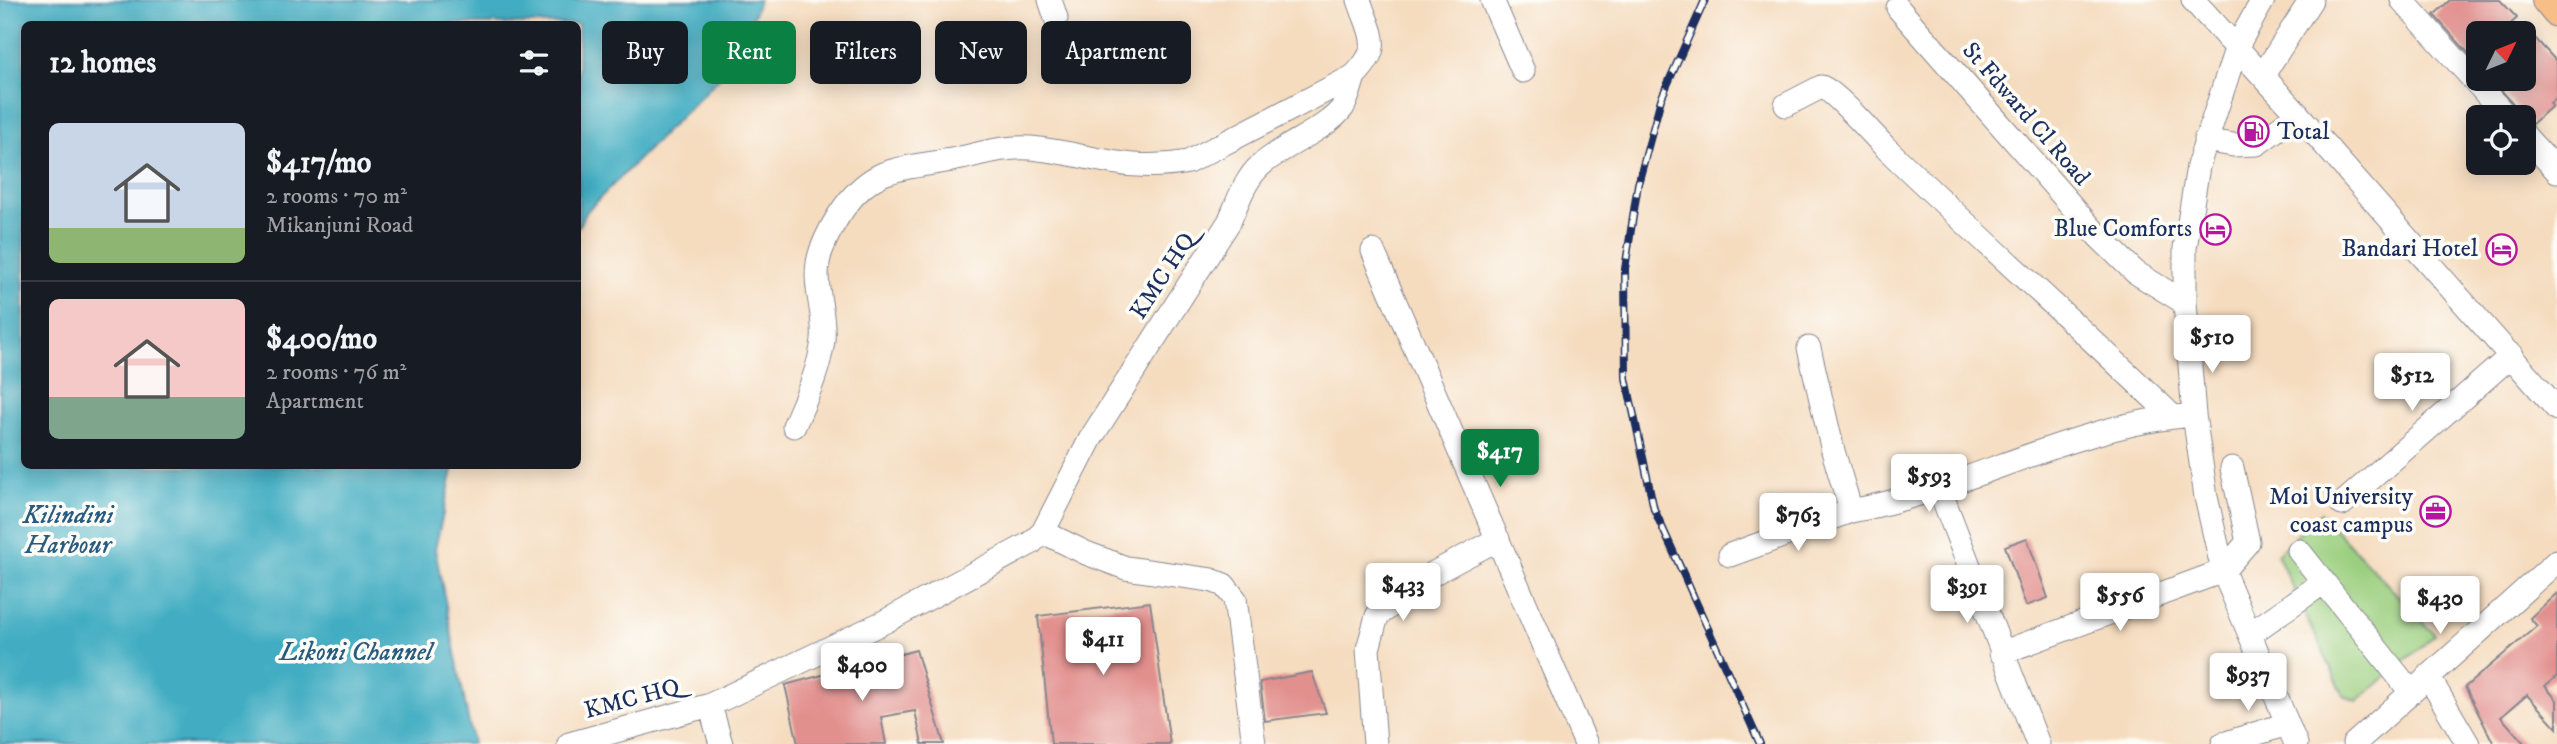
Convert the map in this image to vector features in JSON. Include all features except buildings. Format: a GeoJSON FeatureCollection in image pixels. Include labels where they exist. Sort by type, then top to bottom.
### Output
{"type":"FeatureCollection","features":[{"type":"Feature","properties":{"kind":"main road"},"geometry":{"type":"LineString","coordinates":[[2547,0],[2557,12]]}},
{"type":"Feature","properties":{"kind":"street","name":"KMC HQ"},"geometry":{"type":"LineString","coordinates":[[569,744],[710,705],[884,622],[1014,552],[1043,532],[1091,438],[1229,222],[1258,167],[1336,116],[1345,104],[1354,76],[1367,62],[1374,44],[1359,0]]}},
{"type":"Feature","properties":{"kind":"street"},"geometry":{"type":"LineString","coordinates":[[1492,0],[1522,71]]}},
{"type":"Feature","properties":{"kind":"street"},"geometry":{"type":"LineString","coordinates":[[2193,0],[2298,114],[2557,409]]}},
{"type":"Feature","properties":{"kind":"street"},"geometry":{"type":"LineString","coordinates":[[2223,744],[2292,734],[2223,571],[2183,416],[2185,248],[2198,166],[2237,46],[2263,0]]}},
{"type":"Feature","properties":{"kind":"street"},"geometry":{"type":"LineString","coordinates":[[2263,75],[2311,0]]}},
{"type":"Feature","properties":{"kind":"street"},"geometry":{"type":"LineString","coordinates":[[2402,0],[2496,105]]}},
{"type":"Feature","properties":{"kind":"street","name":"St Fdward Cl Road"},"geometry":{"type":"LineString","coordinates":[[1898,8],[2099,237],[2135,272],[2185,303]]}},
{"type":"Feature","properties":{"kind":"street"},"geometry":{"type":"LineString","coordinates":[[794,426],[816,376],[823,339],[822,311],[816,290],[820,254],[836,216],[858,192],[882,175],[1000,149],[1028,148],[1124,166],[1163,167],[1188,162],[1354,76]]}},
{"type":"Feature","properties":{"kind":"street"},"geometry":{"type":"LineString","coordinates":[[1786,105],[1821,87],[1834,93],[1857,120],[1983,241],[2183,416]]}},
{"type":"Feature","properties":{"kind":"street"},"geometry":{"type":"LineString","coordinates":[[2205,140],[2233,145],[2257,144],[2298,114]]}},
{"type":"Feature","properties":{"kind":"street"},"geometry":{"type":"LineString","coordinates":[[2536,148],[2557,171]]}},
{"type":"Feature","properties":{"kind":"street"},"geometry":{"type":"LineString","coordinates":[[1373,251],[1586,744]]}},
{"type":"Feature","properties":{"kind":"street"},"geometry":{"type":"LineString","coordinates":[[1808,348],[1851,511]]}},
{"type":"Feature","properties":{"kind":"street"},"geometry":{"type":"LineString","coordinates":[[2342,504],[2512,355]]}},
{"type":"Feature","properties":{"kind":"street"},"geometry":{"type":"LineString","coordinates":[[1730,555],[1851,511],[1939,488],[2113,430],[2183,416]]}},
{"type":"Feature","properties":{"kind":"street"},"geometry":{"type":"LineString","coordinates":[[2001,653],[2223,571],[2248,542],[2232,468]]}},
{"type":"Feature","properties":{"kind":"street"},"geometry":{"type":"LineString","coordinates":[[1939,488],[2038,744]]}},
{"type":"Feature","properties":{"kind":"street"},"geometry":{"type":"LineString","coordinates":[[1043,532],[1086,554],[1126,568],[1211,580],[1224,585],[1235,599],[1254,744]]}},
{"type":"Feature","properties":{"kind":"street"},"geometry":{"type":"LineString","coordinates":[[1375,744],[1368,649],[1377,616],[1434,573],[1498,539]]}},
{"type":"Feature","properties":{"kind":"street"},"geometry":{"type":"LineString","coordinates":[[2300,551],[2411,692]]}},
{"type":"Feature","properties":{"kind":"street"},"geometry":{"type":"LineString","coordinates":[[2354,744],[2557,561]]}},
{"type":"Feature","properties":{"kind":"street"},"geometry":{"type":"LineString","coordinates":[[2250,634],[2324,582]]}},
{"type":"Feature","properties":{"kind":"street"},"geometry":{"type":"LineString","coordinates":[[2428,676],[2468,744]]}},
{"type":"Feature","properties":{"kind":"street","name":"KMC HQ"},"geometry":{"type":"LineString","coordinates":[[710,705],[721,744]]}},
{"type":"Feature","properties":{"kind":"green space"},"geometry":{"type":"Polygon","coordinates":[[[2320,513],[2435,635],[2357,701],[2344,696],[2277,554],[2320,513]]]}},
{"type":"Feature","properties":{"kind":"water"},"geometry":{"type":"Polygon","coordinates":[[[0,0],[759,0],[752,21],[702,21],[702,84],[713,84],[587,211],[581,222],[581,21],[21,21],[21,469],[453,469],[435,549],[473,744],[0,744],[0,0]]]}},
{"type":"Feature","properties":{"kind":"railway"},"geometry":{"type":"LineString","coordinates":[[1705,0],[1661,99],[1638,184],[1625,269],[1626,378],[1654,509],[1760,744]]}},
{"type":"Feature","properties":{"kind":"place","name":"Total"},"geometry":{"type":"Point","coordinates":[2254,132]}},
{"type":"Feature","properties":{"kind":"place","name":"Blue Comforts"},"geometry":{"type":"Point","coordinates":[2215,229]}},
{"type":"Feature","properties":{"kind":"place","name":"Bandari Hotel"},"geometry":{"type":"Point","coordinates":[2501,249]}},
{"type":"Feature","properties":{"kind":"place","name":"Moi University coast campus"},"geometry":{"type":"Point","coordinates":[2436,511]}},
{"type":"Feature","properties":{"kind":"water label","name":"Kilindini Harbour"},"geometry":{"type":"Point","coordinates":[68,530]}},
{"type":"Feature","properties":{"kind":"water label","name":"Likoni Channel"},"geometry":{"type":"Point","coordinates":[356,652]}}]}
